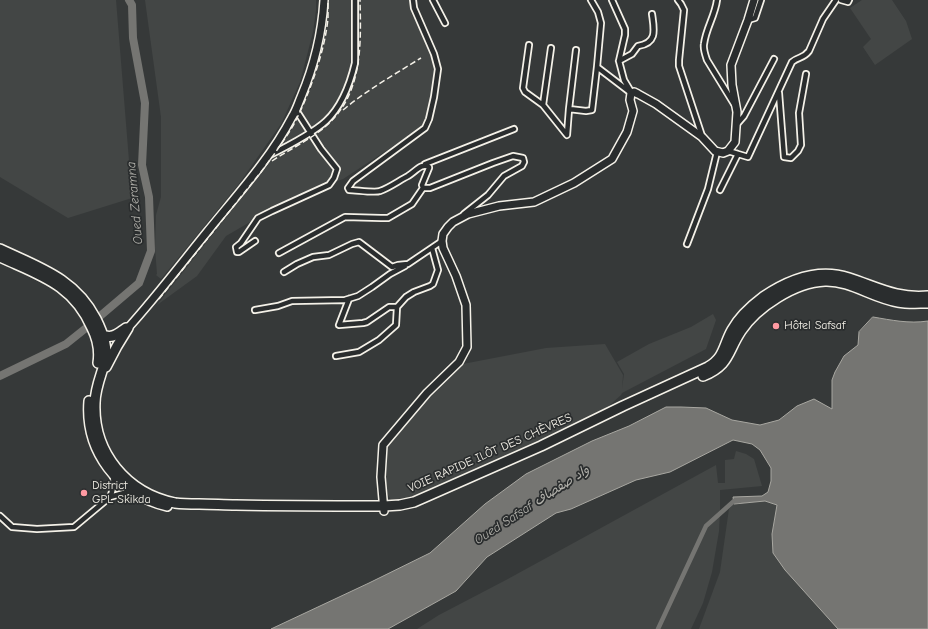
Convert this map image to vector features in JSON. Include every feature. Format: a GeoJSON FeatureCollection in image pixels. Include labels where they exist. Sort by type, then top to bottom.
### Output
{"type":"FeatureCollection","features":[{"type":"Feature","properties":{"kind":"highway"},"geometry":{"type":"LineString","coordinates":[[0,249],[43,268],[57,276],[77,293],[88,312]]}},
{"type":"Feature","properties":{"kind":"highway"},"geometry":{"type":"LineString","coordinates":[[0,257],[45,277],[56,284],[65,290],[95,318],[100,334],[101,356]]}},
{"type":"Feature","properties":{"kind":"highway","name":"VOIE RAPIDE ILÔT DES CHÈVRES"},"geometry":{"type":"LineString","coordinates":[[101,356],[104,364],[96,390],[95,404],[98,434],[108,457],[117,470],[144,491],[176,503],[384,508],[414,502],[528,452],[708,367],[720,358],[732,330],[738,320],[748,309],[771,293],[798,279],[816,274],[830,274],[848,278],[897,295],[914,297],[928,296]]}},
{"type":"Feature","properties":{"kind":"highway","name":"VOIE RAPIDE ILÔT DES CHÈVRES"},"geometry":{"type":"LineString","coordinates":[[101,356],[90,390],[89,422],[92,437],[100,457],[112,473],[131,491],[141,497],[172,508],[186,509],[405,508],[427,502],[494,474],[659,395],[716,370],[724,363],[741,330],[749,321],[771,302],[800,287],[811,283],[825,281],[836,282],[849,285],[896,302],[914,304],[928,303]]}},
{"type":"Feature","properties":{"kind":"highway"},"geometry":{"type":"LineString","coordinates":[[100,334],[108,337],[116,335],[128,328]]}},
{"type":"Feature","properties":{"kind":"highway"},"geometry":{"type":"LineString","coordinates":[[101,356],[128,328]]}},
{"type":"Feature","properties":{"kind":"highway"},"geometry":{"type":"LineString","coordinates":[[96,390],[117,346],[128,328]]}},
{"type":"Feature","properties":{"kind":"street"},"geometry":{"type":"LineString","coordinates":[[128,328],[155,298],[267,157],[280,138],[296,110],[306,86],[318,45],[324,0]]}},
{"type":"Feature","properties":{"kind":"street"},"geometry":{"type":"LineString","coordinates":[[267,157],[310,133],[327,120],[344,96],[353,72],[355,56],[355,0]]}},
{"type":"Feature","properties":{"kind":"street"},"geometry":{"type":"LineString","coordinates":[[413,0],[414,8],[434,54],[438,69],[429,119],[425,128],[353,181],[348,188],[349,190],[380,192],[415,172],[425,164],[514,128]]}},
{"type":"Feature","properties":{"kind":"street"},"geometry":{"type":"LineString","coordinates":[[433,0],[445,23]]}},
{"type":"Feature","properties":{"kind":"street"},"geometry":{"type":"LineString","coordinates":[[569,109],[586,111],[592,110],[601,23],[598,12],[591,0]]}},
{"type":"Feature","properties":{"kind":"street"},"geometry":{"type":"LineString","coordinates":[[453,222],[468,214],[499,206],[534,202],[574,183],[612,158],[627,132],[633,111],[630,100],[631,93],[624,80],[619,62],[625,29],[612,0]]}},
{"type":"Feature","properties":{"kind":"street"},"geometry":{"type":"LineString","coordinates":[[678,0],[684,10],[679,60],[680,66],[702,138]]}},
{"type":"Feature","properties":{"kind":"street"},"geometry":{"type":"LineString","coordinates":[[716,0],[716,9],[704,44],[704,51],[706,60],[736,108]]}},
{"type":"Feature","properties":{"kind":"street"},"geometry":{"type":"LineString","coordinates":[[748,20],[755,18],[761,0]]}},
{"type":"Feature","properties":{"kind":"street"},"geometry":{"type":"LineString","coordinates":[[728,150],[748,157],[792,62],[806,56],[823,19],[836,0]]}},
{"type":"Feature","properties":{"kind":"street"},"geometry":{"type":"LineString","coordinates":[[841,0],[848,2],[850,0]]}},
{"type":"Feature","properties":{"kind":"street"},"geometry":{"type":"LineString","coordinates":[[597,67],[631,93],[634,92],[656,104],[702,138],[715,151],[723,154],[735,142],[737,112],[732,85],[731,65],[748,20],[753,1]]}},
{"type":"Feature","properties":{"kind":"street"},"geometry":{"type":"LineString","coordinates":[[619,62],[632,54],[638,46],[646,45],[652,40],[654,30],[652,14]]}},
{"type":"Feature","properties":{"kind":"street"},"geometry":{"type":"LineString","coordinates":[[530,45],[523,88],[525,92],[544,105],[567,134],[576,50]]}},
{"type":"Feature","properties":{"kind":"street"},"geometry":{"type":"LineString","coordinates":[[544,105],[551,48]]}},
{"type":"Feature","properties":{"kind":"street"},"geometry":{"type":"LineString","coordinates":[[736,125],[744,116],[774,59]]}},
{"type":"Feature","properties":{"kind":"street"},"geometry":{"type":"LineString","coordinates":[[779,92],[784,157],[791,158],[801,145],[799,113],[806,74]]}},
{"type":"Feature","properties":{"kind":"street"},"geometry":{"type":"LineString","coordinates":[[254,241],[237,252],[236,248],[258,218],[272,210],[329,185],[334,178],[337,169],[321,149],[296,110]]}},
{"type":"Feature","properties":{"kind":"street"},"geometry":{"type":"LineString","coordinates":[[687,244],[708,189],[717,152]]}},
{"type":"Feature","properties":{"kind":"street"},"geometry":{"type":"LineString","coordinates":[[720,190],[738,154]]}},
{"type":"Feature","properties":{"kind":"street"},"geometry":{"type":"LineString","coordinates":[[384,508],[381,477],[383,446],[427,393],[459,362],[467,347],[466,305],[456,276],[443,248],[443,234],[453,222],[488,195],[504,176],[522,166],[524,162],[523,158],[513,156],[430,188],[424,188]]}},
{"type":"Feature","properties":{"kind":"street"},"geometry":{"type":"LineString","coordinates":[[279,253],[345,217],[388,218],[412,204],[424,188],[422,185],[429,166],[425,164]]}},
{"type":"Feature","properties":{"kind":"street"},"geometry":{"type":"LineString","coordinates":[[255,310],[278,306],[292,301],[349,299],[358,296],[442,240]]}},
{"type":"Feature","properties":{"kind":"street"},"geometry":{"type":"LineString","coordinates":[[284,272],[313,257],[329,255],[359,242],[392,267],[408,264]]}},
{"type":"Feature","properties":{"kind":"street"},"geometry":{"type":"LineString","coordinates":[[349,299],[339,325],[367,322],[388,307],[397,306],[406,297],[414,292],[430,286],[433,284],[438,270],[432,248]]}},
{"type":"Feature","properties":{"kind":"street"},"geometry":{"type":"LineString","coordinates":[[336,356],[359,352],[379,340],[396,325],[397,306]]}},
{"type":"Feature","properties":{"kind":"street"},"geometry":{"type":"LineString","coordinates":[[0,516],[12,527],[37,530],[74,528],[110,497],[113,492],[114,484],[112,473]]}},
{"type":"Feature","properties":{"kind":"street"},"geometry":{"type":"LineString","coordinates":[[110,497],[131,491]]}},
{"type":"Feature","properties":{"kind":"shaded area"},"geometry":{"type":"Polygon","coordinates":[[[0,0],[116,0],[132,198],[68,218],[0,177],[0,0]]]}},
{"type":"Feature","properties":{"kind":"shaded area"},"geometry":{"type":"Polygon","coordinates":[[[145,0],[316,0],[313,32],[300,82],[281,124],[238,185],[161,279],[156,275],[155,248],[156,215],[161,197],[161,117],[145,0]]]}},
{"type":"Feature","properties":{"kind":"shaded area"},"geometry":{"type":"Polygon","coordinates":[[[328,0],[409,0],[412,14],[423,36],[436,69],[435,87],[424,126],[343,179],[269,211],[226,236],[197,276],[157,305],[262,172],[284,142],[297,120],[311,88],[319,64],[324,44],[328,0]]]}},
{"type":"Feature","properties":{"kind":"shaded area"},"geometry":{"type":"Polygon","coordinates":[[[862,0],[892,0],[906,21],[912,39],[875,65],[863,47],[871,39],[850,8],[862,0]]]}},
{"type":"Feature","properties":{"kind":"shaded area"},"geometry":{"type":"Polygon","coordinates":[[[713,314],[716,320],[706,349],[622,393],[602,412],[460,479],[415,496],[397,501],[391,500],[388,495],[384,464],[385,446],[439,387],[463,364],[546,348],[605,344],[623,375],[622,389],[624,374],[617,362],[649,344],[691,327],[713,314]]]}},
{"type":"Feature","properties":{"kind":"shaded area"},"geometry":{"type":"Polygon","coordinates":[[[736,451],[746,454],[754,459],[762,486],[720,490],[719,531],[712,572],[703,603],[691,629],[417,629],[439,615],[716,465],[718,483],[725,483],[725,460],[734,459],[736,451]]]}},
{"type":"Feature","properties":{"kind":"shaded area"},"geometry":{"type":"Polygon","coordinates":[[[765,501],[777,505],[772,534],[773,553],[785,570],[838,629],[699,629],[720,572],[729,509],[734,504],[765,501]]]}},
{"type":"Feature","properties":{"kind":"water","name":"Oued Safsaf واد صفصاف"},"geometry":{"type":"Polygon","coordinates":[[[873,317],[907,322],[928,321],[928,629],[838,629],[785,570],[773,553],[772,534],[777,505],[765,501],[734,504],[733,497],[762,496],[768,492],[771,481],[771,468],[760,450],[752,444],[733,440],[670,472],[636,480],[571,509],[556,513],[487,557],[456,591],[388,629],[271,629],[430,553],[485,504],[526,474],[592,441],[629,426],[666,407],[706,408],[732,420],[760,425],[779,420],[797,406],[814,399],[832,409],[832,380],[835,372],[844,356],[858,345],[859,332],[873,317]]]}},
{"type":"Feature","properties":{"kind":"waterway","name":"Oued Zeramna"},"geometry":{"type":"LineString","coordinates":[[0,376],[66,344],[86,328],[139,283],[151,251],[149,197],[142,165],[145,103],[133,38],[132,5],[129,0]]}},
{"type":"Feature","properties":{"kind":"waterway"},"geometry":{"type":"LineString","coordinates":[[658,629],[706,526],[734,501],[739,501]]}},
{"type":"Feature","properties":{"kind":"railway"},"geometry":{"type":"LineString","coordinates":[[159,299],[261,172],[294,124],[311,86],[324,44],[328,18],[328,0]]}},
{"type":"Feature","properties":{"kind":"railway"},"geometry":{"type":"LineString","coordinates":[[272,161],[320,131],[338,113],[347,99],[357,68],[360,34],[360,0]]}},
{"type":"Feature","properties":{"kind":"railway"},"geometry":{"type":"LineString","coordinates":[[343,110],[371,89],[421,58]]}},
{"type":"Feature","properties":{"kind":"place","name":"Hôtel Safsaf"},"geometry":{"type":"Point","coordinates":[776,326]}},
{"type":"Feature","properties":{"kind":"place","name":"District GPL Skikda"},"geometry":{"type":"Point","coordinates":[84,493]}}]}
